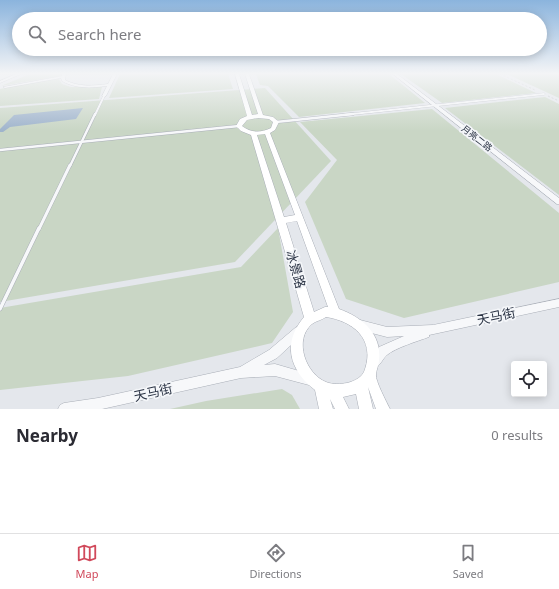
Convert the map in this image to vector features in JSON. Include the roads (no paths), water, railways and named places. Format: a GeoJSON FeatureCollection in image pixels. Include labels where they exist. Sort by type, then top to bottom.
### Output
{"type":"FeatureCollection","features":[{"type":"Feature","properties":{"kind":"main road"},"geometry":{"type":"LineString","coordinates":[[243,93],[250,117]]}},
{"type":"Feature","properties":{"kind":"main road"},"geometry":{"type":"LineString","coordinates":[[254,93],[261,116]]}},
{"type":"Feature","properties":{"kind":"main road"},"geometry":{"type":"LineString","coordinates":[[261,116],[271,118],[276,122],[273,129],[267,132],[254,134],[246,132],[239,126],[241,121],[250,117],[261,116]]}},
{"type":"Feature","properties":{"kind":"main road","name":"冰景路"},"geometry":{"type":"LineString","coordinates":[[267,132],[335,312]]}},
{"type":"Feature","properties":{"kind":"main road","name":"冰景路"},"geometry":{"type":"LineString","coordinates":[[254,134],[282,220],[310,318]]}},
{"type":"Feature","properties":{"kind":"main road"},"geometry":{"type":"LineString","coordinates":[[282,220],[300,217]]}},
{"type":"Feature","properties":{"kind":"main road"},"geometry":{"type":"LineString","coordinates":[[325,312],[335,312],[349,317],[360,325],[368,336],[373,349],[374,362],[369,375],[360,386],[348,391],[334,392],[321,387],[309,379],[301,367],[296,355],[296,342],[299,331],[306,322],[310,318],[325,312]]}},
{"type":"Feature","properties":{"kind":"main road"},"geometry":{"type":"LineString","coordinates":[[369,375],[383,409]]}},
{"type":"Feature","properties":{"kind":"main road"},"geometry":{"type":"LineString","coordinates":[[360,386],[366,409]]}},
{"type":"Feature","properties":{"kind":"main road"},"geometry":{"type":"LineString","coordinates":[[321,387],[326,409]]}},
{"type":"Feature","properties":{"kind":"main road"},"geometry":{"type":"LineString","coordinates":[[334,392],[342,409]]}},
{"type":"Feature","properties":{"kind":"street","name":"月亮二路"},"geometry":{"type":"LineString","coordinates":[[419,93],[559,202]]}},
{"type":"Feature","properties":{"kind":"street","name":"天马街"},"geometry":{"type":"LineString","coordinates":[[433,330],[559,303]]}},
{"type":"Feature","properties":{"kind":"street"},"geometry":{"type":"LineString","coordinates":[[360,325],[387,332],[433,330]]}},
{"type":"Feature","properties":{"kind":"street"},"geometry":{"type":"LineString","coordinates":[[374,362],[383,351],[390,347],[433,330]]}},
{"type":"Feature","properties":{"kind":"street"},"geometry":{"type":"LineString","coordinates":[[241,372],[273,354],[299,331]]}},
{"type":"Feature","properties":{"kind":"street"},"geometry":{"type":"LineString","coordinates":[[241,372],[275,370],[309,379]]}},
{"type":"Feature","properties":{"kind":"street","name":"天马街"},"geometry":{"type":"LineString","coordinates":[[64,409],[98,404],[241,372]]}},
{"type":"Feature","properties":{"kind":"lane"},"geometry":{"type":"LineString","coordinates":[[276,122],[544,94]]}},
{"type":"Feature","properties":{"kind":"lane"},"geometry":{"type":"LineString","coordinates":[[0,309],[84,141],[104,96]]}},
{"type":"Feature","properties":{"kind":"lane"},"geometry":{"type":"LineString","coordinates":[[0,150],[239,126]]}},
{"type":"Feature","properties":{"kind":"water"},"geometry":{"type":"Polygon","coordinates":[[[83,108],[76,119],[10,127],[3,132],[0,132],[0,129],[14,115],[83,108]]]}}]}
